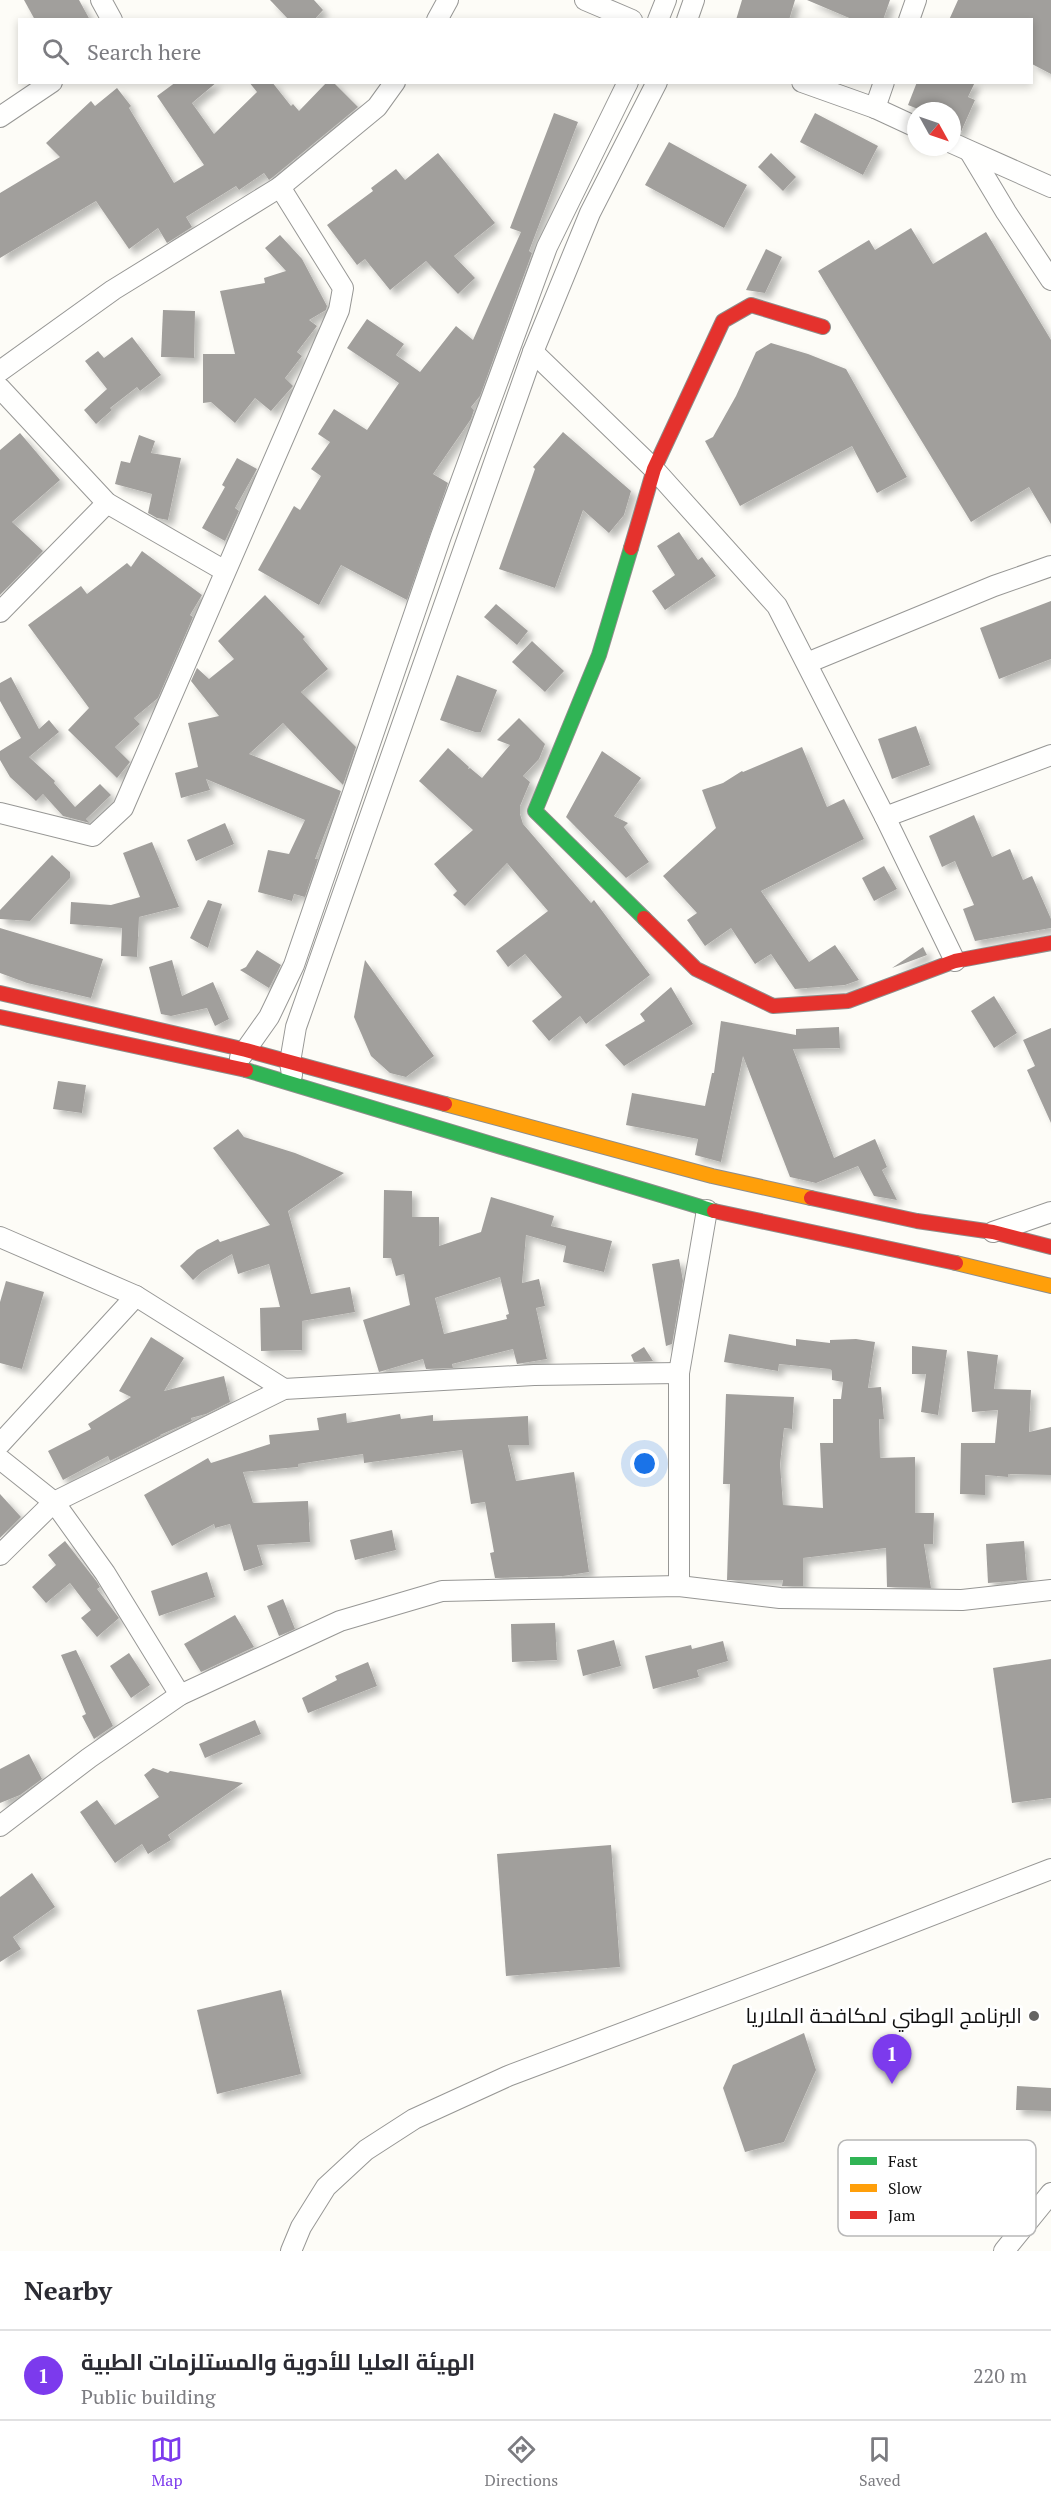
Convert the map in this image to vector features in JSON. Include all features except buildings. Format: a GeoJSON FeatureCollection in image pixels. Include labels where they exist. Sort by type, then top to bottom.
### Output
{"type":"FeatureCollection","features":[{"type":"Feature","properties":{"kind":"street"},"geometry":{"type":"LineString","coordinates":[[101,0],[111,18]]}},
{"type":"Feature","properties":{"kind":"street"},"geometry":{"type":"LineString","coordinates":[[437,18],[448,0]]}},
{"type":"Feature","properties":{"kind":"street"},"geometry":{"type":"LineString","coordinates":[[585,0],[627,18]]}},
{"type":"Feature","properties":{"kind":"street"},"geometry":{"type":"LineString","coordinates":[[659,18],[666,0]]}},
{"type":"Feature","properties":{"kind":"street"},"geometry":{"type":"LineString","coordinates":[[688,18],[694,0]]}},
{"type":"Feature","properties":{"kind":"street"},"geometry":{"type":"LineString","coordinates":[[910,18],[916,0]]}},
{"type":"Feature","properties":{"kind":"street"},"geometry":{"type":"LineString","coordinates":[[0,117],[49,84]]}},
{"type":"Feature","properties":{"kind":"street"},"geometry":{"type":"LineString","coordinates":[[0,371],[112,290],[280,187],[377,107],[394,84]]}},
{"type":"Feature","properties":{"kind":"street"},"geometry":{"type":"LineString","coordinates":[[233,1066],[269,1017],[294,965],[441,536],[547,247],[627,84]]}},
{"type":"Feature","properties":{"kind":"street"},"geometry":{"type":"LineString","coordinates":[[294,1083],[290,1062],[300,1016],[533,352],[590,213],[656,84]]}},
{"type":"Feature","properties":{"kind":"street"},"geometry":{"type":"LineString","coordinates":[[808,84],[874,108],[907,123]]}},
{"type":"Feature","properties":{"kind":"street"},"geometry":{"type":"LineString","coordinates":[[874,108],[883,84]]}},
{"type":"Feature","properties":{"kind":"street"},"geometry":{"type":"LineString","coordinates":[[961,147],[1051,187]]}},
{"type":"Feature","properties":{"kind":"street"},"geometry":{"type":"LineString","coordinates":[[961,147],[1051,280]]}},
{"type":"Feature","properties":{"kind":"street"},"geometry":{"type":"LineString","coordinates":[[0,813],[93,837],[123,808],[339,310],[343,288],[280,187]]}},
{"type":"Feature","properties":{"kind":"street"},"geometry":{"type":"LineString","coordinates":[[823,327],[752,305],[723,321],[654,469],[599,655],[535,811],[696,969],[772,1006],[848,1001],[955,961],[1051,943]]}},
{"type":"Feature","properties":{"kind":"street"},"geometry":{"type":"LineString","coordinates":[[533,352],[654,469],[777,606],[885,817],[955,961]]}},
{"type":"Feature","properties":{"kind":"street"},"geometry":{"type":"LineString","coordinates":[[0,388],[107,503],[225,572]]}},
{"type":"Feature","properties":{"kind":"street"},"geometry":{"type":"LineString","coordinates":[[0,612],[107,503]]}},
{"type":"Feature","properties":{"kind":"street"},"geometry":{"type":"LineString","coordinates":[[807,663],[994,586],[1051,566]]}},
{"type":"Feature","properties":{"kind":"street"},"geometry":{"type":"LineString","coordinates":[[885,817],[1051,756]]}},
{"type":"Feature","properties":{"kind":"street"},"geometry":{"type":"LineString","coordinates":[[0,993],[246,1050],[712,1176],[990,1237],[1051,1247]]}},
{"type":"Feature","properties":{"kind":"street"},"geometry":{"type":"LineString","coordinates":[[0,1017],[233,1066],[707,1210],[978,1263],[1051,1286]]}},
{"type":"Feature","properties":{"kind":"street"},"geometry":{"type":"LineString","coordinates":[[680,1586],[679,1373],[707,1210]]}},
{"type":"Feature","properties":{"kind":"street"},"geometry":{"type":"LineString","coordinates":[[990,1237],[1051,1212]]}},
{"type":"Feature","properties":{"kind":"street"},"geometry":{"type":"LineString","coordinates":[[0,1237],[136,1296],[284,1389]]}},
{"type":"Feature","properties":{"kind":"street"},"geometry":{"type":"LineString","coordinates":[[0,1444],[136,1296]]}},
{"type":"Feature","properties":{"kind":"street"},"geometry":{"type":"LineString","coordinates":[[0,1555],[54,1502],[284,1389],[534,1375],[679,1373]]}},
{"type":"Feature","properties":{"kind":"street"},"geometry":{"type":"LineString","coordinates":[[0,1459],[54,1502],[105,1573],[180,1695]]}},
{"type":"Feature","properties":{"kind":"street"},"geometry":{"type":"LineString","coordinates":[[0,1826],[89,1758],[180,1695],[340,1621],[442,1591],[680,1586],[780,1598],[962,1600],[1051,1590]]}},
{"type":"Feature","properties":{"kind":"street"},"geometry":{"type":"LineString","coordinates":[[291,2251],[301,2227],[326,2187],[366,2150],[414,2119],[508,2076],[1051,1869]]}},
{"type":"Feature","properties":{"kind":"street"},"geometry":{"type":"LineString","coordinates":[[1036,2212],[1051,2193]]}},
{"type":"Feature","properties":{"kind":"street"},"geometry":{"type":"LineString","coordinates":[[1004,2251],[1016,2236]]}},
{"type":"Feature","properties":{"kind":"traffic: fast"},"geometry":{"type":"LineString","coordinates":[[631,548],[599,655],[535,811],[644,918]]}},
{"type":"Feature","properties":{"kind":"traffic: fast"},"geometry":{"type":"LineString","coordinates":[[246,1070],[714,1211]]}},
{"type":"Feature","properties":{"kind":"traffic: slow"},"geometry":{"type":"LineString","coordinates":[[445,1104],[712,1176],[811,1198]]}},
{"type":"Feature","properties":{"kind":"traffic: slow"},"geometry":{"type":"LineString","coordinates":[[956,1263],[1051,1286]]}},
{"type":"Feature","properties":{"kind":"traffic: jam"},"geometry":{"type":"LineString","coordinates":[[631,548],[654,469],[723,321],[751,305],[823,327]]}},
{"type":"Feature","properties":{"kind":"traffic: jam"},"geometry":{"type":"LineString","coordinates":[[644,918],[696,969],[773,1006],[848,1001],[955,961],[1051,943]]}},
{"type":"Feature","properties":{"kind":"traffic: jam"},"geometry":{"type":"LineString","coordinates":[[0,993],[246,1050],[445,1104]]}},
{"type":"Feature","properties":{"kind":"traffic: jam"},"geometry":{"type":"LineString","coordinates":[[0,1017],[246,1070]]}},
{"type":"Feature","properties":{"kind":"traffic: jam"},"geometry":{"type":"LineString","coordinates":[[811,1198],[917,1221],[993,1232],[1051,1247]]}},
{"type":"Feature","properties":{"kind":"traffic: jam"},"geometry":{"type":"LineString","coordinates":[[714,1211],[956,1263]]}},
{"type":"Feature","properties":{"kind":"place","name":"البرنامج الوطني لمكافحة الملاريا"},"geometry":{"type":"Point","coordinates":[1034,2016]}},
{"type":"Feature","properties":{"kind":"place","name":"الهيئة العليا للأدوية والمستلزمات الطبية"},"geometry":{"type":"Point","coordinates":[892,2084]}}]}
